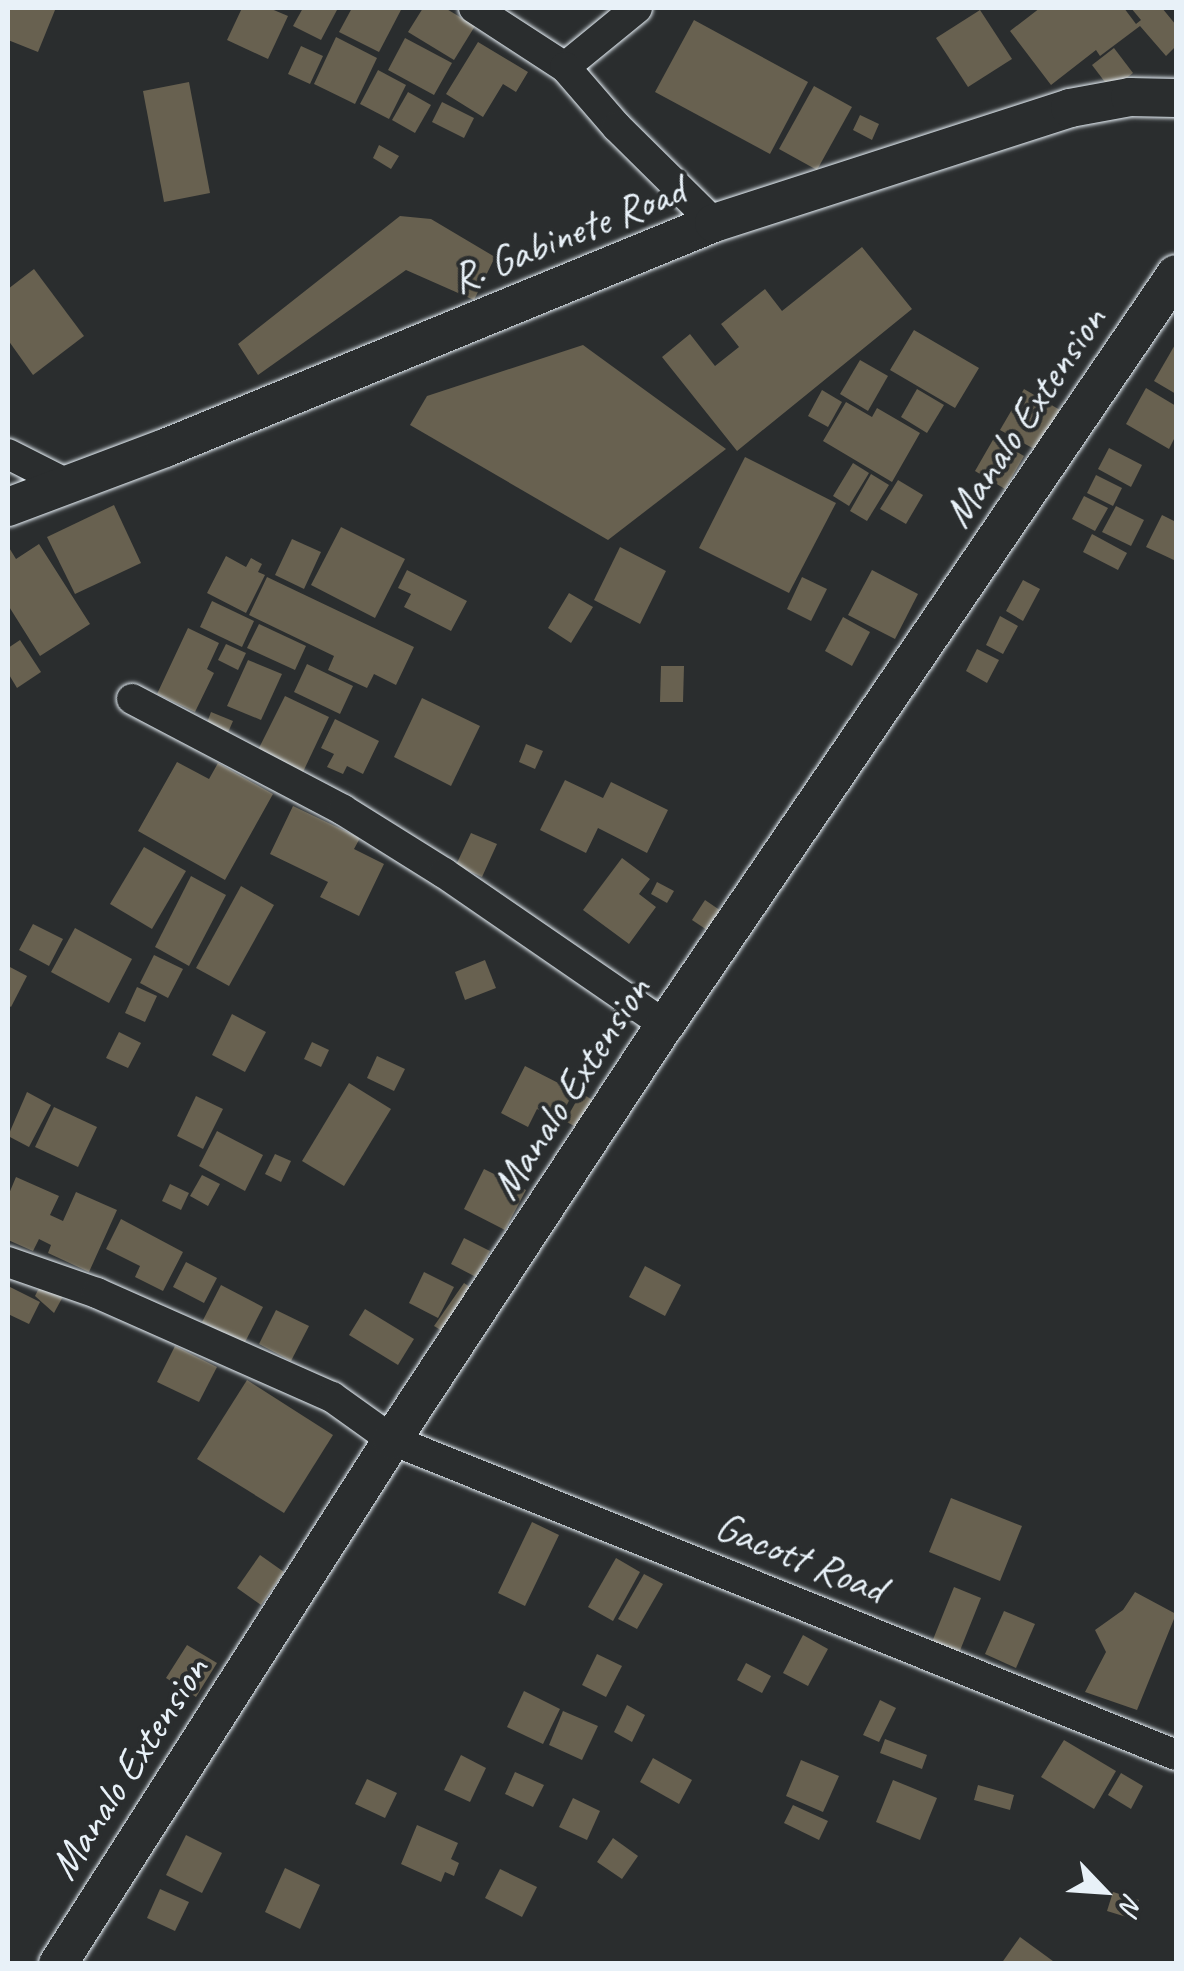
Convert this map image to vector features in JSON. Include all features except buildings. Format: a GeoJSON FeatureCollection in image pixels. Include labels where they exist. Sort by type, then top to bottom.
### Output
{"type":"FeatureCollection","features":[{"type":"Feature","properties":{"kind":"street"},"geometry":{"type":"LineString","coordinates":[[474,8],[565,67],[617,126],[714,223]]}},
{"type":"Feature","properties":{"kind":"street"},"geometry":{"type":"LineString","coordinates":[[565,67],[637,8]]}},
{"type":"Feature","properties":{"kind":"street","name":"R. Gabinete Road"},"geometry":{"type":"LineString","coordinates":[[8,506],[165,448],[714,223],[1070,108],[1130,97],[1176,98]]}},
{"type":"Feature","properties":{"kind":"street","name":"Manalo Extension"},"geometry":{"type":"LineString","coordinates":[[58,1964],[392,1440],[666,1025],[1176,274]]}},
{"type":"Feature","properties":{"kind":"street"},"geometry":{"type":"LineString","coordinates":[[8,454],[67,484]]}},
{"type":"Feature","properties":{"kind":"street"},"geometry":{"type":"LineString","coordinates":[[132,699],[343,810],[444,873],[666,1025]]}},
{"type":"Feature","properties":{"kind":"street","name":"Gacott Road"},"geometry":{"type":"LineString","coordinates":[[8,1262],[98,1293],[332,1398],[392,1440],[1176,1755]]}}]}
